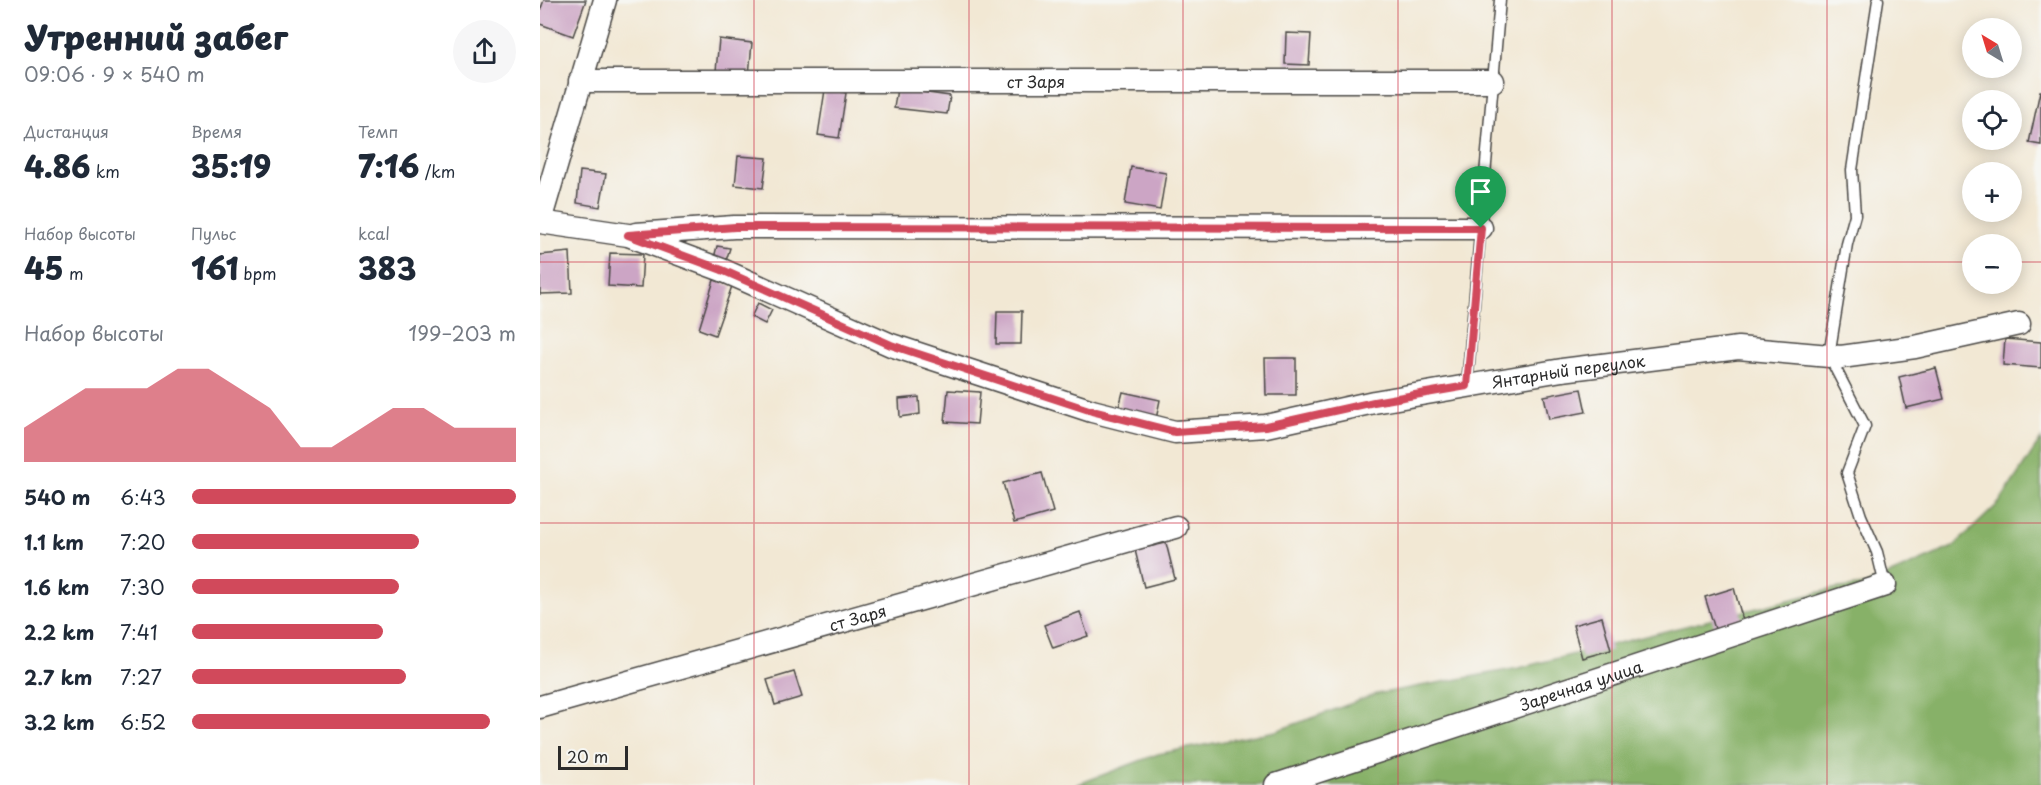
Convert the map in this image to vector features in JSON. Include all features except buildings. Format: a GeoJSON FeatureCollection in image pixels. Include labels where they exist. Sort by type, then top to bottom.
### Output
{"type":"FeatureCollection","features":[{"type":"Feature","properties":{"kind":"street"},"geometry":{"type":"LineString","coordinates":[[540,221],[605,0]]}},
{"type":"Feature","properties":{"kind":"street","name":"ст Заря"},"geometry":{"type":"LineString","coordinates":[[580,81],[1493,81]]}},
{"type":"Feature","properties":{"kind":"street","name":"Янтарный переулок"},"geometry":{"type":"LineString","coordinates":[[540,221],[628,235],[722,270],[891,345],[1092,411],[1175,432],[1266,426],[1374,402],[1562,370],[1738,348],[1841,357],[1915,347],[2019,324]]}},
{"type":"Feature","properties":{"kind":"street"},"geometry":{"type":"LineString","coordinates":[[628,235],[735,227],[1481,228]]}},
{"type":"Feature","properties":{"kind":"street","name":"ст Заря"},"geometry":{"type":"LineString","coordinates":[[540,707],[1176,527]]}},
{"type":"Feature","properties":{"kind":"street","name":"Заречная улица"},"geometry":{"type":"LineString","coordinates":[[1276,785],[1885,585]]}},
{"type":"Feature","properties":{"kind":"lane"},"geometry":{"type":"LineString","coordinates":[[1467,386],[1500,0]]}},
{"type":"Feature","properties":{"kind":"lane"},"geometry":{"type":"LineString","coordinates":[[1878,0],[1852,170],[1855,215],[1847,244],[1829,356],[1865,426],[1847,473],[1861,516],[1877,552],[1885,585]]}},
{"type":"Feature","properties":{"kind":"green space"},"geometry":{"type":"Polygon","coordinates":[[[2041,439],[2041,785],[1076,785],[1158,754],[1276,731],[1377,694],[1519,668],[1833,589],[1865,585],[1953,547],[1999,503],[2041,439]]]}},
{"type":"Feature","properties":{"kind":"route"},"geometry":{"type":"LineString","coordinates":[[735,227],[1481,228],[1467,386],[1374,402],[1266,426],[1175,432],[1092,411],[891,345],[722,270],[628,235],[735,227]]}}]}
